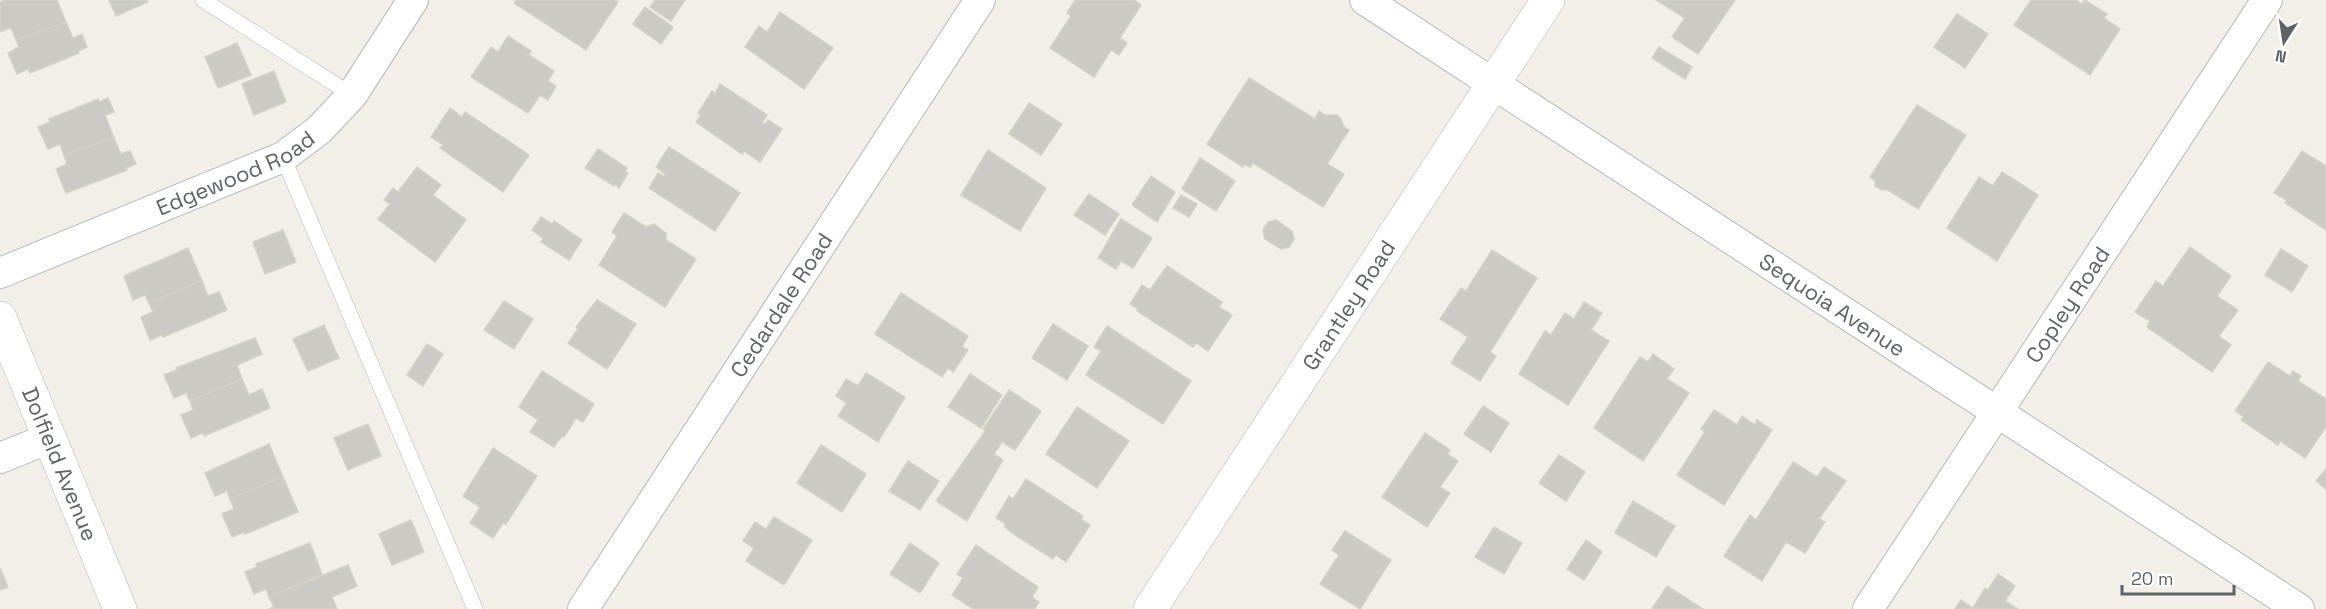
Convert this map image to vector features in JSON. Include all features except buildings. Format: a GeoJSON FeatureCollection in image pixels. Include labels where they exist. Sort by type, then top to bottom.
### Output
{"type":"FeatureCollection","features":[{"type":"Feature","properties":{"kind":"street","name":"Edgewood Road"},"geometry":{"type":"LineString","coordinates":[[0,273],[283,157],[319,130],[352,95],[413,0]]}},
{"type":"Feature","properties":{"kind":"street","name":"Cedardale Road"},"geometry":{"type":"LineString","coordinates":[[583,609],[980,0]]}},
{"type":"Feature","properties":{"kind":"street","name":"Sequoia Avenue"},"geometry":{"type":"LineString","coordinates":[[1365,0],[2299,609]]}},
{"type":"Feature","properties":{"kind":"street","name":"Grantley Road"},"geometry":{"type":"LineString","coordinates":[[1150,609],[1548,0]]}},
{"type":"Feature","properties":{"kind":"street","name":"Copley Road"},"geometry":{"type":"LineString","coordinates":[[1868,609],[2267,0]]}},
{"type":"Feature","properties":{"kind":"street","name":"Dolfield Avenue"},"geometry":{"type":"LineString","coordinates":[[0,318],[120,609]]}},
{"type":"Feature","properties":{"kind":"street"},"geometry":{"type":"LineString","coordinates":[[0,458],[50,438]]}},
{"type":"Feature","properties":{"kind":"lane"},"geometry":{"type":"LineString","coordinates":[[203,0],[352,95]]}},
{"type":"Feature","properties":{"kind":"lane"},"geometry":{"type":"LineString","coordinates":[[283,157],[475,609]]}}]}
